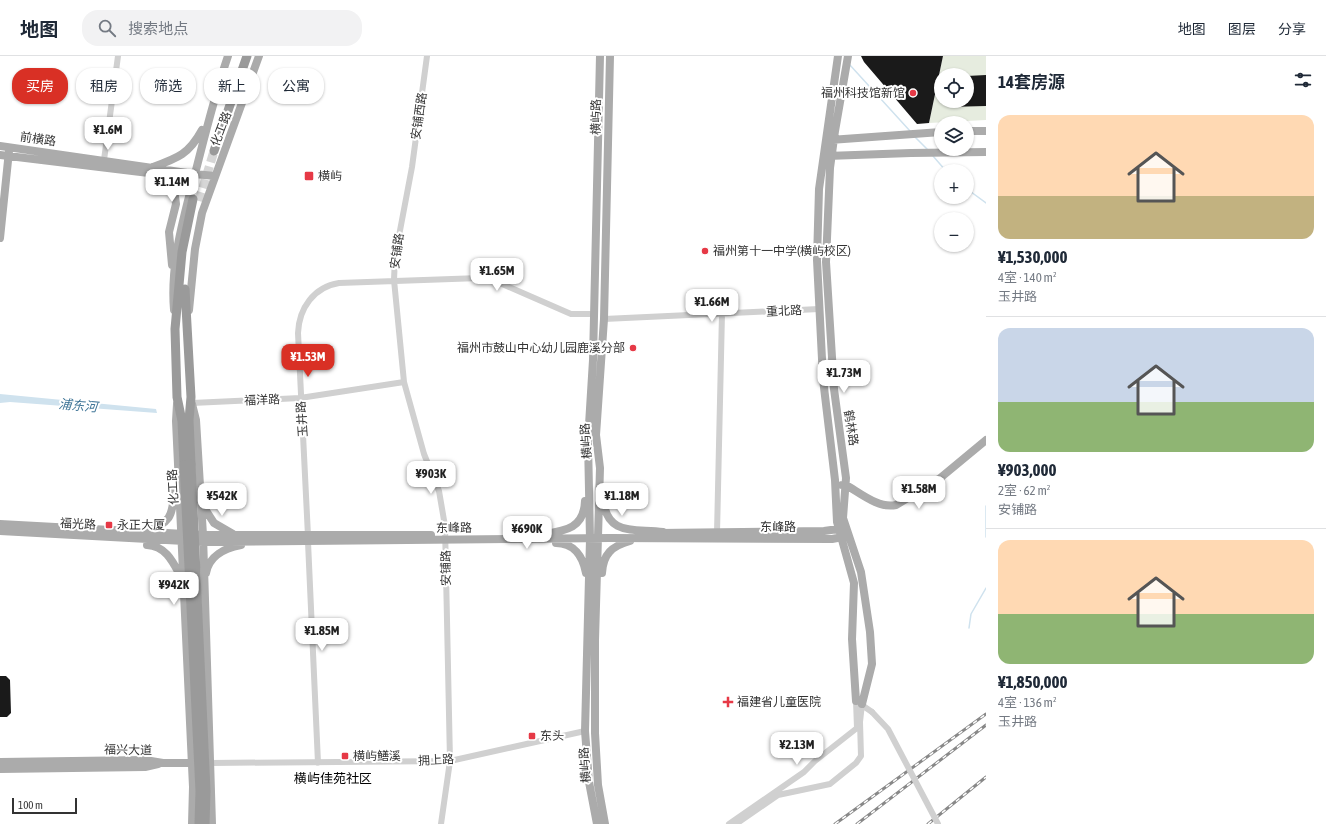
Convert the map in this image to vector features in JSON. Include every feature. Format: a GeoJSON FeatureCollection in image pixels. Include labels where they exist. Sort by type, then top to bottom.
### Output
{"type":"FeatureCollection","features":[{"type":"Feature","properties":{"kind":"highway","name":"化工路"},"geometry":{"type":"LineString","coordinates":[[241,56],[212,150],[247,56]]}},
{"type":"Feature","properties":{"kind":"highway","name":"化工路"},"geometry":{"type":"LineString","coordinates":[[194,198],[184,297],[188,329],[191,400],[184,465],[206,783],[205,824]]}},
{"type":"Feature","properties":{"kind":"highway","name":"化工路"},"geometry":{"type":"LineString","coordinates":[[194,198],[182,252],[176,329],[177,397],[182,420],[199,783],[199,824]]}},
{"type":"Feature","properties":{"kind":"main road"},"geometry":{"type":"LineString","coordinates":[[174,281],[180,234],[194,198],[194,176],[208,120],[228,56]]}},
{"type":"Feature","properties":{"kind":"main road","name":"化工路"},"geometry":{"type":"LineString","coordinates":[[188,329],[195,249],[202,214],[259,56]]}},
{"type":"Feature","properties":{"kind":"main road","name":"横屿路"},"geometry":{"type":"LineString","coordinates":[[597,824],[589,782],[585,731],[589,537],[588,468],[594,314],[600,56]]}},
{"type":"Feature","properties":{"kind":"main road","name":"横屿路"},"geometry":{"type":"LineString","coordinates":[[605,824],[598,785],[595,740],[600,468],[596,427],[604,319],[610,56]]}},
{"type":"Feature","properties":{"kind":"main road","name":"鹤林路"},"geometry":{"type":"LineString","coordinates":[[830,140],[838,56]]}},
{"type":"Feature","properties":{"kind":"main road","name":"鹤林路"},"geometry":{"type":"LineString","coordinates":[[848,56],[827,156],[816,231],[824,392],[836,490],[843,533],[854,583],[852,639],[859,702]]}},
{"type":"Feature","properties":{"kind":"main road"},"geometry":{"type":"LineString","coordinates":[[152,168],[187,152],[197,139],[208,120]]}},
{"type":"Feature","properties":{"kind":"main road"},"geometry":{"type":"LineString","coordinates":[[974,131],[986,130]]}},
{"type":"Feature","properties":{"kind":"main road"},"geometry":{"type":"LineString","coordinates":[[830,140],[934,132]]}},
{"type":"Feature","properties":{"kind":"main road","name":"前横路"},"geometry":{"type":"LineString","coordinates":[[4,146],[104,160],[194,176],[214,178]]}},
{"type":"Feature","properties":{"kind":"main road"},"geometry":{"type":"LineString","coordinates":[[0,238],[4,146]]}},
{"type":"Feature","properties":{"kind":"main road"},"geometry":{"type":"LineString","coordinates":[[827,156],[911,152],[943,154],[986,152]]}},
{"type":"Feature","properties":{"kind":"main road","name":"前横路"},"geometry":{"type":"LineString","coordinates":[[4,155],[158,176],[194,176]]}},
{"type":"Feature","properties":{"kind":"main road"},"geometry":{"type":"LineString","coordinates":[[0,188],[4,155]]}},
{"type":"Feature","properties":{"kind":"main road","name":"鹤林路"},"geometry":{"type":"LineString","coordinates":[[827,156],[827,276],[834,389],[846,489],[843,533],[861,572],[870,632],[872,664],[859,702]]}},
{"type":"Feature","properties":{"kind":"main road"},"geometry":{"type":"LineString","coordinates":[[158,176],[167,182],[175,196],[172,222],[169,232],[169,242],[174,281],[176,329]]}},
{"type":"Feature","properties":{"kind":"main road"},"geometry":{"type":"LineString","coordinates":[[172,222],[194,198]]}},
{"type":"Feature","properties":{"kind":"main road"},"geometry":{"type":"LineString","coordinates":[[191,400],[196,420],[203,539],[213,821]]}},
{"type":"Feature","properties":{"kind":"main road"},"geometry":{"type":"LineString","coordinates":[[836,490],[846,489],[880,504],[888,506],[896,505],[940,479],[986,440]]}},
{"type":"Feature","properties":{"kind":"main road"},"geometry":{"type":"LineString","coordinates":[[846,489],[883,510],[900,510],[951,475],[986,445]]}},
{"type":"Feature","properties":{"kind":"main road"},"geometry":{"type":"LineString","coordinates":[[135,532],[158,527],[171,515],[184,465]]}},
{"type":"Feature","properties":{"kind":"main road"},"geometry":{"type":"LineString","coordinates":[[184,465],[180,538],[191,763],[192,820]]}},
{"type":"Feature","properties":{"kind":"main road"},"geometry":{"type":"LineString","coordinates":[[539,535],[565,530],[574,526],[580,520],[584,508],[588,468]]}},
{"type":"Feature","properties":{"kind":"main road"},"geometry":{"type":"LineString","coordinates":[[600,468],[604,508],[612,522],[625,530],[651,530],[672,533]]}},
{"type":"Feature","properties":{"kind":"main road"},"geometry":{"type":"LineString","coordinates":[[201,503],[205,512],[214,523],[238,536]]}},
{"type":"Feature","properties":{"kind":"main road","name":"福光路"},"geometry":{"type":"LineString","coordinates":[[0,524],[135,532],[180,538]]}},
{"type":"Feature","properties":{"kind":"main road","name":"福光路"},"geometry":{"type":"LineString","coordinates":[[0,531],[106,538],[203,539]]}},
{"type":"Feature","properties":{"kind":"main road","name":"东峰路"},"geometry":{"type":"LineString","coordinates":[[446,538],[524,540],[716,532],[843,533]]}},
{"type":"Feature","properties":{"kind":"main road","name":"东峰路"},"geometry":{"type":"LineString","coordinates":[[599,536],[638,538],[843,533]]}},
{"type":"Feature","properties":{"kind":"main road","name":"东峰路"},"geometry":{"type":"LineString","coordinates":[[203,539],[238,536],[308,539],[446,538],[539,535],[589,537]]}},
{"type":"Feature","properties":{"kind":"main road"},"geometry":{"type":"LineString","coordinates":[[106,538],[159,548],[171,559],[183,579]]}},
{"type":"Feature","properties":{"kind":"main road"},"geometry":{"type":"LineString","coordinates":[[597,609],[603,565],[607,554],[616,545],[638,538]]}},
{"type":"Feature","properties":{"kind":"main road","name":"东峰路"},"geometry":{"type":"LineString","coordinates":[[203,539],[257,542],[308,539]]}},
{"type":"Feature","properties":{"kind":"main road"},"geometry":{"type":"LineString","coordinates":[[524,540],[531,543],[563,544],[573,549],[583,562],[588,588]]}},
{"type":"Feature","properties":{"kind":"main road"},"geometry":{"type":"LineString","coordinates":[[204,590],[208,568],[216,556],[234,547],[257,542]]}},
{"type":"Feature","properties":{"kind":"main road","name":"福兴大道"},"geometry":{"type":"LineString","coordinates":[[0,762],[145,760],[163,764]]}},
{"type":"Feature","properties":{"kind":"main road"},"geometry":{"type":"LineString","coordinates":[[163,764],[211,763]]}},
{"type":"Feature","properties":{"kind":"main road","name":"福兴大道"},"geometry":{"type":"LineString","coordinates":[[0,770],[145,767],[163,764]]}},
{"type":"Feature","properties":{"kind":"street"},"geometry":{"type":"LineString","coordinates":[[104,160],[118,56]]}},
{"type":"Feature","properties":{"kind":"street","name":"安铺西路"},"geometry":{"type":"LineString","coordinates":[[410,176],[427,56]]}},
{"type":"Feature","properties":{"kind":"street","name":"安铺路"},"geometry":{"type":"LineString","coordinates":[[410,176],[397,246],[394,280],[404,382],[424,454],[439,491],[446,538],[450,761],[441,824]]}},
{"type":"Feature","properties":{"kind":"street","name":"玉井路"},"geometry":{"type":"LineString","coordinates":[[318,763],[300,398],[298,322],[302,310],[311,297],[321,288],[335,283],[394,280],[484,279],[500,283],[571,314],[594,314]]}},
{"type":"Feature","properties":{"kind":"street","name":"重北路"},"geometry":{"type":"LineString","coordinates":[[604,319],[819,309]]}},
{"type":"Feature","properties":{"kind":"street"},"geometry":{"type":"LineString","coordinates":[[716,532],[722,314]]}},
{"type":"Feature","properties":{"kind":"street","name":"福洋路"},"geometry":{"type":"LineString","coordinates":[[191,400],[300,398],[404,382]]}},
{"type":"Feature","properties":{"kind":"street"},"geometry":{"type":"LineString","coordinates":[[859,702],[872,712],[888,729],[938,824]]}},
{"type":"Feature","properties":{"kind":"street"},"geometry":{"type":"LineString","coordinates":[[729,824],[804,772],[815,761],[857,728],[859,702]]}},
{"type":"Feature","properties":{"kind":"street"},"geometry":{"type":"LineString","coordinates":[[736,824],[778,796],[830,784],[856,763],[861,756],[859,702]]}},
{"type":"Feature","properties":{"kind":"street","name":"拥上路"},"geometry":{"type":"LineString","coordinates":[[211,763],[450,761],[585,731]]}},
{"type":"Feature","properties":{"kind":"shaded area"},"geometry":{"type":"Polygon","coordinates":[[[943,56],[986,56],[986,120],[974,121],[974,116],[934,116],[934,123],[929,123],[934,99],[934,108],[974,108],[974,68],[940,68],[943,56]]]}},
{"type":"Feature","properties":{"kind":"water","name":"浦东河"},"geometry":{"type":"Polygon","coordinates":[[[0,394],[156,409],[157,413],[10,402],[0,403],[0,394]]]}},
{"type":"Feature","properties":{"kind":"building","name":"福州科技馆新馆"},"geometry":{"type":"Polygon","coordinates":[[[861,56],[943,56],[940,68],[934,68],[934,99],[929,123],[917,124],[864,62],[861,56]]]}},
{"type":"Feature","properties":{"kind":"building"},"geometry":{"type":"Polygon","coordinates":[[[986,75],[986,106],[974,106],[974,76],[986,75]]]}},
{"type":"Feature","properties":{"kind":"building"},"geometry":{"type":"Polygon","coordinates":[[[0,676],[6,676],[10,680],[11,713],[7,717],[0,717],[0,676]]]}},
{"type":"Feature","properties":{"kind":"waterway"},"geometry":{"type":"LineString","coordinates":[[849,64],[910,131]]}},
{"type":"Feature","properties":{"kind":"waterway"},"geometry":{"type":"LineString","coordinates":[[915,137],[928,150]]}},
{"type":"Feature","properties":{"kind":"waterway"},"geometry":{"type":"LineString","coordinates":[[933,156],[940,164]]}},
{"type":"Feature","properties":{"kind":"waterway"},"geometry":{"type":"LineString","coordinates":[[974,194],[986,203]]}},
{"type":"Feature","properties":{"kind":"waterway"},"geometry":{"type":"LineString","coordinates":[[986,506],[986,537]]}},
{"type":"Feature","properties":{"kind":"waterway"},"geometry":{"type":"LineString","coordinates":[[969,628],[971,614],[986,588]]}},
{"type":"Feature","properties":{"kind":"tunnel"},"geometry":{"type":"LineString","coordinates":[[199,201],[214,151]]}},
{"type":"Feature","properties":{"kind":"railway"},"geometry":{"type":"LineString","coordinates":[[835,824],[986,714]]}},
{"type":"Feature","properties":{"kind":"railway"},"geometry":{"type":"LineString","coordinates":[[857,824],[986,725]]}},
{"type":"Feature","properties":{"kind":"railway"},"geometry":{"type":"LineString","coordinates":[[928,824],[986,777]]}},
{"type":"Feature","properties":{"kind":"place","name":"福州科技馆新馆"},"geometry":{"type":"Point","coordinates":[913,93]}},
{"type":"Feature","properties":{"kind":"place","name":"横屿"},"geometry":{"type":"Point","coordinates":[309,176]}},
{"type":"Feature","properties":{"kind":"place","name":"福州第十一中学(横屿校区)"},"geometry":{"type":"Point","coordinates":[705,251]}},
{"type":"Feature","properties":{"kind":"place","name":"福州市鼓山中心幼儿园鹿溪分部"},"geometry":{"type":"Point","coordinates":[633,348]}},
{"type":"Feature","properties":{"kind":"place","name":"永正大厦"},"geometry":{"type":"Point","coordinates":[109,525]}},
{"type":"Feature","properties":{"kind":"place","name":"福建省儿童医院"},"geometry":{"type":"Point","coordinates":[728,702]}},
{"type":"Feature","properties":{"kind":"place","name":"东头"},"geometry":{"type":"Point","coordinates":[532,736]}},
{"type":"Feature","properties":{"kind":"place","name":"横屿鳝溪"},"geometry":{"type":"Point","coordinates":[345,756]}},
{"type":"Feature","properties":{"kind":"district","name":"横屿佳苑社区"},"geometry":{"type":"Point","coordinates":[333,778]}}]}
